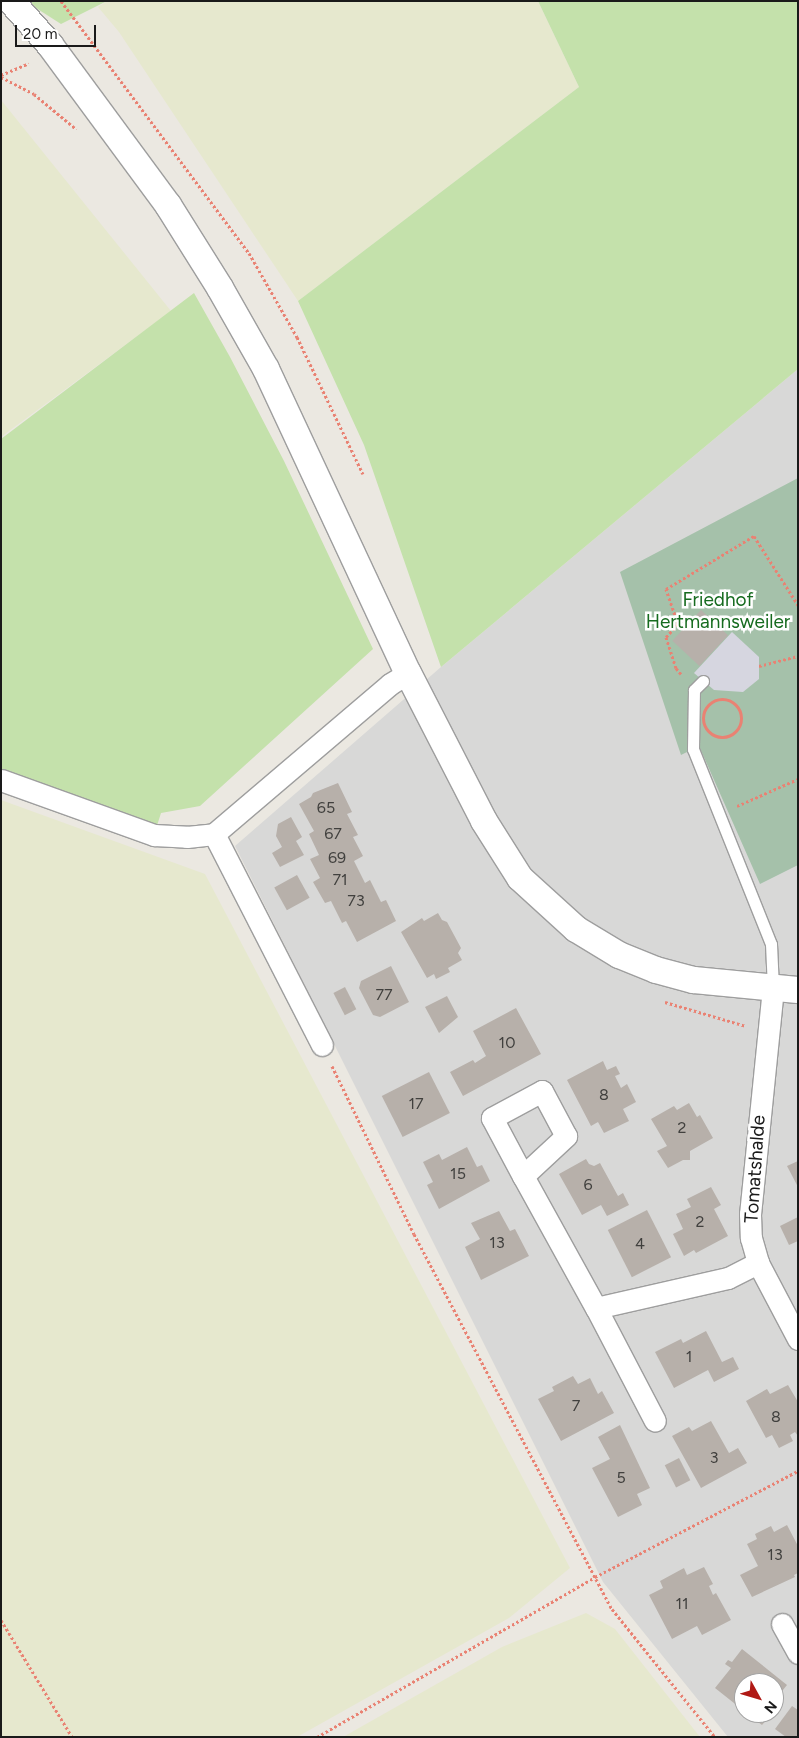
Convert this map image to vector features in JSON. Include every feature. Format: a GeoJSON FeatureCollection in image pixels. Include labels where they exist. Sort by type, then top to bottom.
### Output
{"type":"FeatureCollection","features":[{"type":"Feature","properties":{"kind":"street"},"geometry":{"type":"LineString","coordinates":[[11,1],[50,45],[168,205],[220,288],[279,396],[408,673],[484,821],[520,878],[576,929],[619,955],[656,970],[694,980],[785,989]]}},
{"type":"Feature","properties":{"kind":"street"},"geometry":{"type":"LineString","coordinates":[[1,780],[154,835],[187,837],[214,834],[390,684],[408,673]]}},
{"type":"Feature","properties":{"kind":"street"},"geometry":{"type":"LineString","coordinates":[[214,834],[322,1045]]}},
{"type":"Feature","properties":{"kind":"street","name":"Tomatshalde"},"geometry":{"type":"LineString","coordinates":[[785,989],[750,1214],[751,1238],[758,1263],[798,1339]]}},
{"type":"Feature","properties":{"kind":"street"},"geometry":{"type":"LineString","coordinates":[[523,1176],[655,1420]]}},
{"type":"Feature","properties":{"kind":"street"},"geometry":{"type":"LineString","coordinates":[[596,1308],[728,1278],[758,1263]]}},
{"type":"Feature","properties":{"kind":"street"},"geometry":{"type":"LineString","coordinates":[[782,1624],[798,1653]]}},
{"type":"Feature","properties":{"kind":"lane"},"geometry":{"type":"LineString","coordinates":[[703,680],[694,690],[693,749],[771,944],[785,989]]}},
{"type":"Feature","properties":{"kind":"path"},"geometry":{"type":"LineString","coordinates":[[61,1],[249,253],[297,337],[363,474]]}},
{"type":"Feature","properties":{"kind":"path"},"geometry":{"type":"LineString","coordinates":[[694,690],[676,668],[666,637],[678,624],[666,589],[754,536],[798,605]]}},
{"type":"Feature","properties":{"kind":"path"},"geometry":{"type":"LineString","coordinates":[[759,666],[798,656]]}},
{"type":"Feature","properties":{"kind":"path"},"geometry":{"type":"LineString","coordinates":[[719,698],[731,701],[740,710],[741,716],[738,728],[728,736],[715,736],[705,728],[702,715],[708,704],[719,698]]}},
{"type":"Feature","properties":{"kind":"path"},"geometry":{"type":"LineString","coordinates":[[719,813],[798,779]]}},
{"type":"Feature","properties":{"kind":"path"},"geometry":{"type":"LineString","coordinates":[[322,1045],[414,1234],[612,1609],[715,1737]]}},
{"type":"Feature","properties":{"kind":"path"},"geometry":{"type":"LineString","coordinates":[[317,1737],[595,1577],[798,1471]]}},
{"type":"Feature","properties":{"kind":"path"},"geometry":{"type":"LineString","coordinates":[[1,1620],[72,1737]]}},
{"type":"Feature","properties":{"kind":"shaded area"},"geometry":{"type":"Polygon","coordinates":[[[798,369],[798,1737],[728,1737],[603,1582],[235,846],[441,667],[798,369]]]}},
{"type":"Feature","properties":{"kind":"shaded area"},"geometry":{"type":"Polygon","coordinates":[[[732,632],[759,657],[759,679],[743,692],[714,690],[694,673],[732,632]]]}},
{"type":"Feature","properties":{"kind":"green space"},"geometry":{"type":"Polygon","coordinates":[[[25,1],[107,1],[61,24],[25,1]]]}},
{"type":"Feature","properties":{"kind":"green space"},"geometry":{"type":"Polygon","coordinates":[[[107,1],[538,1],[579,87],[298,301],[119,32],[98,7],[107,1]]]}},
{"type":"Feature","properties":{"kind":"green space"},"geometry":{"type":"Polygon","coordinates":[[[538,1],[798,1],[798,369],[441,667],[364,445],[298,301],[579,87],[538,1]]]}},
{"type":"Feature","properties":{"kind":"green space"},"geometry":{"type":"Polygon","coordinates":[[[1,100],[171,311],[1,437],[1,100]]]}},
{"type":"Feature","properties":{"kind":"green space"},"geometry":{"type":"Polygon","coordinates":[[[194,293],[230,357],[284,461],[373,649],[200,806],[161,813],[154,835],[1,780],[1,439],[194,293]]]}},
{"type":"Feature","properties":{"kind":"green space","name":"Friedhof Hertmannsweiler"},"geometry":{"type":"Polygon","coordinates":[[[798,478],[798,865],[760,884],[699,746],[681,755],[620,572],[798,478]]]}},
{"type":"Feature","properties":{"kind":"green space"},"geometry":{"type":"Polygon","coordinates":[[[1,800],[205,874],[570,1568],[509,1618],[297,1737],[1,1737],[1,800]]]}},
{"type":"Feature","properties":{"kind":"green space"},"geometry":{"type":"Polygon","coordinates":[[[586,1613],[615,1629],[700,1737],[343,1737],[502,1647],[586,1613]]]}},
{"type":"Feature","properties":{"kind":"building"},"geometry":{"type":"Polygon","coordinates":[[[701,610],[728,635],[699,666],[672,641],[701,610]]]}},
{"type":"Feature","properties":{"kind":"building"},"geometry":{"type":"Polygon","coordinates":[[[338,783],[352,812],[347,814],[358,835],[353,837],[363,856],[354,861],[365,883],[370,880],[381,902],[386,900],[396,921],[357,942],[346,921],[342,923],[331,901],[325,903],[313,882],[320,878],[310,859],[319,855],[309,834],[314,831],[299,804],[311,797],[313,793],[338,783]]]}},
{"type":"Feature","properties":{"kind":"building"},"geometry":{"type":"Polygon","coordinates":[[[291,817],[302,837],[296,841],[304,855],[280,867],[272,853],[282,847],[276,836],[278,824],[291,817]]]}},
{"type":"Feature","properties":{"kind":"building"},"geometry":{"type":"Polygon","coordinates":[[[297,875],[310,898],[287,910],[274,888],[297,875]]]}},
{"type":"Feature","properties":{"kind":"building"},"geometry":{"type":"Polygon","coordinates":[[[438,913],[442,920],[447,922],[461,948],[458,953],[462,960],[448,968],[450,972],[436,979],[434,974],[427,978],[401,932],[422,918],[424,921],[438,913]]]}},
{"type":"Feature","properties":{"kind":"building"},"geometry":{"type":"Polygon","coordinates":[[[391,966],[409,1002],[380,1017],[373,1015],[359,988],[361,981],[391,966]]]}},
{"type":"Feature","properties":{"kind":"building"},"geometry":{"type":"Polygon","coordinates":[[[345,987],[356,1009],[345,1015],[333,993],[345,987]]]}},
{"type":"Feature","properties":{"kind":"building"},"geometry":{"type":"Polygon","coordinates":[[[447,996],[458,1017],[439,1033],[425,1007],[447,996]]]}},
{"type":"Feature","properties":{"kind":"building"},"geometry":{"type":"Polygon","coordinates":[[[516,1008],[541,1054],[463,1096],[450,1072],[473,1060],[475,1063],[486,1056],[473,1031],[516,1008]]]}},
{"type":"Feature","properties":{"kind":"building"},"geometry":{"type":"Polygon","coordinates":[[[603,1061],[607,1070],[616,1066],[620,1074],[615,1076],[621,1088],[627,1084],[636,1102],[623,1109],[629,1121],[604,1133],[598,1122],[591,1126],[567,1080],[603,1061]]]}},
{"type":"Feature","properties":{"kind":"building"},"geometry":{"type":"Polygon","coordinates":[[[429,1072],[450,1113],[403,1137],[382,1096],[429,1072]]]}},
{"type":"Feature","properties":{"kind":"building"},"geometry":{"type":"Polygon","coordinates":[[[689,1103],[697,1117],[700,1115],[713,1138],[690,1151],[690,1160],[683,1160],[668,1168],[657,1151],[667,1146],[651,1119],[674,1106],[677,1110],[689,1103]]]}},
{"type":"Feature","properties":{"kind":"building"},"geometry":{"type":"Polygon","coordinates":[[[467,1147],[477,1167],[482,1165],[490,1181],[439,1209],[427,1185],[433,1182],[423,1162],[439,1154],[442,1160],[467,1147]]]}},
{"type":"Feature","properties":{"kind":"building"},"geometry":{"type":"Polygon","coordinates":[[[586,1159],[589,1164],[594,1166],[600,1163],[618,1196],[623,1193],[629,1205],[607,1216],[601,1205],[582,1215],[559,1174],[586,1159]]]}},
{"type":"Feature","properties":{"kind":"building"},"geometry":{"type":"Polygon","coordinates":[[[798,1161],[798,1187],[787,1166],[798,1161]]]}},
{"type":"Feature","properties":{"kind":"building"},"geometry":{"type":"Polygon","coordinates":[[[711,1187],[721,1205],[714,1209],[728,1236],[696,1253],[694,1250],[684,1256],[673,1234],[683,1229],[676,1214],[691,1207],[687,1199],[711,1187]]]}},
{"type":"Feature","properties":{"kind":"building"},"geometry":{"type":"Polygon","coordinates":[[[647,1210],[671,1257],[632,1277],[608,1230],[647,1210]]]}},
{"type":"Feature","properties":{"kind":"building"},"geometry":{"type":"Polygon","coordinates":[[[499,1211],[510,1231],[515,1229],[529,1256],[481,1280],[465,1247],[480,1239],[471,1223],[499,1211]]]}},
{"type":"Feature","properties":{"kind":"building"},"geometry":{"type":"Polygon","coordinates":[[[798,1217],[798,1241],[789,1245],[780,1226],[798,1217]]]}},
{"type":"Feature","properties":{"kind":"building"},"geometry":{"type":"Polygon","coordinates":[[[706,1331],[722,1362],[733,1357],[739,1369],[714,1382],[708,1370],[674,1388],[655,1352],[681,1339],[683,1343],[706,1331]]]}},
{"type":"Feature","properties":{"kind":"building"},"geometry":{"type":"Polygon","coordinates":[[[573,1376],[578,1384],[590,1378],[598,1394],[602,1391],[614,1413],[561,1441],[538,1399],[554,1391],[552,1387],[573,1376]]]}},
{"type":"Feature","properties":{"kind":"building"},"geometry":{"type":"Polygon","coordinates":[[[788,1385],[798,1402],[798,1436],[795,1432],[790,1435],[793,1441],[779,1448],[772,1435],[766,1438],[746,1401],[767,1389],[770,1394],[788,1385]]]}},
{"type":"Feature","properties":{"kind":"building"},"geometry":{"type":"Polygon","coordinates":[[[711,1421],[729,1453],[738,1448],[747,1463],[701,1488],[672,1436],[689,1427],[692,1431],[711,1421]]]}},
{"type":"Feature","properties":{"kind":"building"},"geometry":{"type":"Polygon","coordinates":[[[620,1425],[650,1488],[637,1494],[642,1505],[618,1517],[592,1468],[610,1459],[598,1437],[620,1425]]]}},
{"type":"Feature","properties":{"kind":"building"},"geometry":{"type":"Polygon","coordinates":[[[679,1458],[690,1480],[676,1488],[665,1465],[679,1458]]]}},
{"type":"Feature","properties":{"kind":"building"},"geometry":{"type":"Polygon","coordinates":[[[787,1525],[798,1546],[798,1573],[794,1575],[795,1577],[752,1597],[740,1575],[758,1566],[747,1544],[757,1539],[755,1534],[771,1526],[774,1532],[787,1525]]]}},
{"type":"Feature","properties":{"kind":"building"},"geometry":{"type":"Polygon","coordinates":[[[704,1567],[713,1584],[709,1586],[713,1595],[716,1593],[731,1620],[702,1635],[697,1626],[672,1639],[649,1595],[663,1588],[660,1581],[684,1568],[687,1575],[704,1567]]]}},
{"type":"Feature","properties":{"kind":"building"},"geometry":{"type":"Polygon","coordinates":[[[742,1649],[772,1673],[734,1673],[734,1703],[715,1688],[731,1668],[725,1664],[728,1660],[732,1662],[742,1649]]]}},
{"type":"Feature","properties":{"kind":"building"},"geometry":{"type":"Polygon","coordinates":[[[792,1706],[798,1710],[798,1737],[786,1737],[775,1729],[779,1723],[784,1723],[784,1717],[792,1706]]]}}]}
